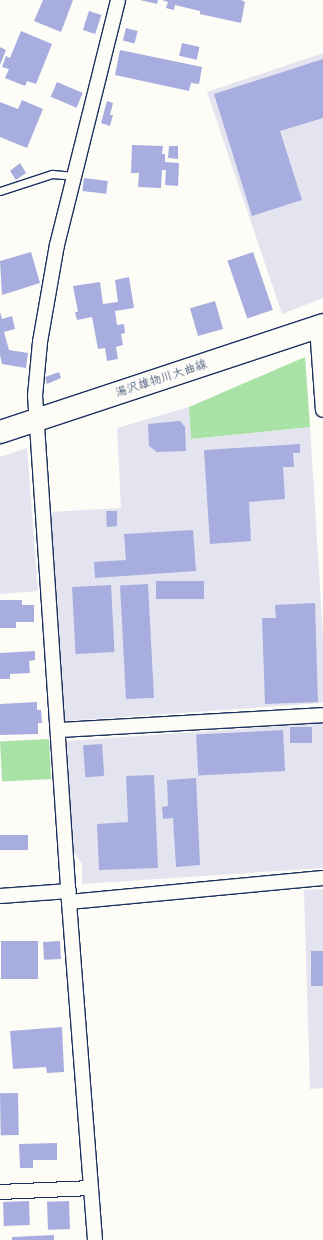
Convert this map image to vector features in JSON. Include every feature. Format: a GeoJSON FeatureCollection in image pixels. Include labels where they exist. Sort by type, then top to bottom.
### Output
{"type":"FeatureCollection","features":[{"type":"Feature","properties":{"kind":"main road","name":"湯沢雄物川大曲線"},"geometry":{"type":"LineString","coordinates":[[0,432],[320,326]]}},
{"type":"Feature","properties":{"kind":"street"},"geometry":{"type":"LineString","coordinates":[[95,1240],[69,897],[41,466],[35,396],[40,342],[57,245],[118,0]]}},
{"type":"Feature","properties":{"kind":"street"},"geometry":{"type":"LineString","coordinates":[[320,326],[323,410]]}},
{"type":"Feature","properties":{"kind":"street"},"geometry":{"type":"LineString","coordinates":[[58,730],[323,715]]}},
{"type":"Feature","properties":{"kind":"street"},"geometry":{"type":"LineString","coordinates":[[0,896],[69,897],[323,878]]}},
{"type":"Feature","properties":{"kind":"street"},"geometry":{"type":"LineString","coordinates":[[0,1192],[90,1188]]}},
{"type":"Feature","properties":{"kind":"lane"},"geometry":{"type":"LineString","coordinates":[[0,191],[52,174],[74,176]]}},
{"type":"Feature","properties":{"kind":"shaded area"},"geometry":{"type":"Polygon","coordinates":[[[323,53],[323,298],[282,314],[207,92],[323,53]]]}},
{"type":"Feature","properties":{"kind":"shaded area"},"geometry":{"type":"Polygon","coordinates":[[[189,407],[191,439],[310,427],[323,636],[323,703],[64,721],[49,512],[121,508],[117,428],[189,407]]]}},
{"type":"Feature","properties":{"kind":"shaded area"},"geometry":{"type":"Polygon","coordinates":[[[27,448],[38,591],[0,594],[0,457],[27,448]]]}},
{"type":"Feature","properties":{"kind":"shaded area"},"geometry":{"type":"Polygon","coordinates":[[[323,723],[323,868],[82,884],[82,864],[72,849],[67,741],[323,723]]]}},
{"type":"Feature","properties":{"kind":"shaded area"},"geometry":{"type":"Polygon","coordinates":[[[323,889],[323,1088],[310,1089],[304,890],[323,889]]]}},
{"type":"Feature","properties":{"kind":"green space"},"geometry":{"type":"Polygon","coordinates":[[[305,357],[310,427],[191,439],[189,407],[305,357]]]}},
{"type":"Feature","properties":{"kind":"green space"},"geometry":{"type":"Polygon","coordinates":[[[49,739],[51,779],[2,782],[0,742],[49,739]]]}},
{"type":"Feature","properties":{"kind":"building"},"geometry":{"type":"Polygon","coordinates":[[[43,0],[73,0],[61,32],[34,21],[43,0]]]}},
{"type":"Feature","properties":{"kind":"building"},"geometry":{"type":"Polygon","coordinates":[[[140,0],[158,0],[157,4],[140,0]]]}},
{"type":"Feature","properties":{"kind":"building"},"geometry":{"type":"Polygon","coordinates":[[[162,0],[241,0],[245,2],[241,23],[200,14],[200,11],[175,5],[174,10],[166,8],[168,2],[162,0]]]}},
{"type":"Feature","properties":{"kind":"building"},"geometry":{"type":"Polygon","coordinates":[[[89,11],[101,15],[95,34],[83,30],[89,11]]]}},
{"type":"Feature","properties":{"kind":"building"},"geometry":{"type":"Polygon","coordinates":[[[126,28],[138,31],[134,44],[123,41],[126,28]]]}},
{"type":"Feature","properties":{"kind":"building"},"geometry":{"type":"Polygon","coordinates":[[[21,31],[52,44],[36,84],[27,81],[25,86],[5,78],[9,69],[2,67],[6,56],[10,58],[21,31]]]}},
{"type":"Feature","properties":{"kind":"building"},"geometry":{"type":"Polygon","coordinates":[[[182,43],[200,47],[197,60],[179,56],[182,43]]]}},
{"type":"Feature","properties":{"kind":"building"},"geometry":{"type":"Polygon","coordinates":[[[0,47],[6,50],[0,65],[0,47]]]}},
{"type":"Feature","properties":{"kind":"building"},"geometry":{"type":"Polygon","coordinates":[[[120,50],[202,67],[199,84],[191,83],[189,91],[115,75],[120,50]]]}},
{"type":"Feature","properties":{"kind":"building"},"geometry":{"type":"Polygon","coordinates":[[[323,59],[323,118],[280,131],[302,200],[252,216],[214,94],[323,59]]]}},
{"type":"Feature","properties":{"kind":"building"},"geometry":{"type":"Polygon","coordinates":[[[57,82],[83,93],[77,108],[51,97],[57,82]]]}},
{"type":"Feature","properties":{"kind":"building"},"geometry":{"type":"Polygon","coordinates":[[[22,100],[43,109],[27,148],[0,137],[0,102],[18,109],[22,100]]]}},
{"type":"Feature","properties":{"kind":"building"},"geometry":{"type":"Polygon","coordinates":[[[107,101],[113,103],[110,115],[113,115],[110,126],[101,123],[107,101]]]}},
{"type":"Feature","properties":{"kind":"building"},"geometry":{"type":"Polygon","coordinates":[[[132,145],[163,146],[162,154],[165,154],[165,162],[179,163],[178,186],[165,185],[166,170],[162,170],[161,188],[138,187],[139,173],[131,173],[132,145]]]}},
{"type":"Feature","properties":{"kind":"building"},"geometry":{"type":"Polygon","coordinates":[[[169,146],[178,146],[178,159],[168,158],[169,146]]]}},
{"type":"Feature","properties":{"kind":"building"},"geometry":{"type":"Polygon","coordinates":[[[20,163],[26,173],[16,180],[10,171],[20,163]]]}},
{"type":"Feature","properties":{"kind":"building"},"geometry":{"type":"Polygon","coordinates":[[[84,178],[108,181],[106,194],[82,191],[84,178]]]}},
{"type":"Feature","properties":{"kind":"building"},"geometry":{"type":"Polygon","coordinates":[[[31,252],[40,283],[2,295],[0,261],[31,252]]]}},
{"type":"Feature","properties":{"kind":"building"},"geometry":{"type":"Polygon","coordinates":[[[253,252],[273,310],[247,318],[227,261],[253,252]]]}},
{"type":"Feature","properties":{"kind":"building"},"geometry":{"type":"Polygon","coordinates":[[[129,277],[134,308],[115,311],[117,325],[124,324],[125,333],[121,334],[123,345],[116,347],[118,359],[107,361],[105,348],[98,349],[92,317],[77,320],[75,312],[78,312],[73,286],[100,282],[103,304],[118,302],[115,280],[129,277]]]}},
{"type":"Feature","properties":{"kind":"building"},"geometry":{"type":"Polygon","coordinates":[[[215,301],[223,329],[198,336],[190,308],[215,301]]]}},
{"type":"Feature","properties":{"kind":"building"},"geometry":{"type":"Polygon","coordinates":[[[0,312],[2,319],[12,316],[15,329],[4,332],[9,350],[28,353],[26,368],[2,364],[0,355],[0,312]]]}},
{"type":"Feature","properties":{"kind":"building"},"geometry":{"type":"Polygon","coordinates":[[[59,372],[61,378],[47,384],[45,377],[59,372]]]}},
{"type":"Feature","properties":{"kind":"building"},"geometry":{"type":"Polygon","coordinates":[[[180,421],[185,427],[186,451],[157,452],[149,446],[148,424],[180,421]]]}},
{"type":"Feature","properties":{"kind":"building"},"geometry":{"type":"Polygon","coordinates":[[[300,444],[300,453],[293,453],[294,467],[283,467],[285,499],[249,502],[251,541],[210,544],[204,450],[300,444]]]}},
{"type":"Feature","properties":{"kind":"building"},"geometry":{"type":"Polygon","coordinates":[[[106,511],[117,511],[117,526],[107,527],[106,511]]]}},
{"type":"Feature","properties":{"kind":"building"},"geometry":{"type":"Polygon","coordinates":[[[193,530],[196,571],[95,578],[94,562],[126,560],[124,534],[193,530]]]}},
{"type":"Feature","properties":{"kind":"building"},"geometry":{"type":"Polygon","coordinates":[[[156,581],[204,581],[204,599],[156,599],[156,581]]]}},
{"type":"Feature","properties":{"kind":"building"},"geometry":{"type":"Polygon","coordinates":[[[148,584],[154,698],[126,699],[120,585],[148,584]]]}},
{"type":"Feature","properties":{"kind":"building"},"geometry":{"type":"Polygon","coordinates":[[[111,585],[115,652],[76,654],[72,587],[111,585]]]}},
{"type":"Feature","properties":{"kind":"building"},"geometry":{"type":"Polygon","coordinates":[[[0,600],[22,600],[22,605],[34,605],[34,622],[16,622],[16,628],[0,628],[0,600]]]}},
{"type":"Feature","properties":{"kind":"building"},"geometry":{"type":"Polygon","coordinates":[[[315,603],[318,702],[265,704],[262,618],[276,618],[275,605],[315,603]]]}},
{"type":"Feature","properties":{"kind":"building"},"geometry":{"type":"Polygon","coordinates":[[[35,651],[35,660],[29,661],[30,673],[10,674],[10,679],[0,679],[0,653],[35,651]]]}},
{"type":"Feature","properties":{"kind":"building"},"geometry":{"type":"Polygon","coordinates":[[[37,702],[37,710],[41,710],[42,723],[38,723],[38,734],[0,735],[0,704],[37,702]]]}},
{"type":"Feature","properties":{"kind":"building"},"geometry":{"type":"Polygon","coordinates":[[[290,727],[312,727],[312,743],[290,743],[290,727]]]}},
{"type":"Feature","properties":{"kind":"building"},"geometry":{"type":"Polygon","coordinates":[[[283,730],[285,771],[198,775],[196,735],[283,730]]]}},
{"type":"Feature","properties":{"kind":"building"},"geometry":{"type":"Polygon","coordinates":[[[102,744],[104,776],[85,777],[83,745],[102,744]]]}},
{"type":"Feature","properties":{"kind":"building"},"geometry":{"type":"Polygon","coordinates":[[[154,775],[158,868],[99,870],[97,824],[128,822],[126,776],[154,775]]]}},
{"type":"Feature","properties":{"kind":"building"},"geometry":{"type":"Polygon","coordinates":[[[196,778],[200,865],[176,867],[173,818],[163,819],[162,807],[168,806],[167,780],[196,778]]]}},
{"type":"Feature","properties":{"kind":"building"},"geometry":{"type":"Polygon","coordinates":[[[0,835],[28,835],[28,850],[0,850],[0,835]]]}},
{"type":"Feature","properties":{"kind":"building"},"geometry":{"type":"Polygon","coordinates":[[[1,941],[38,941],[38,979],[1,979],[1,941]]]}},
{"type":"Feature","properties":{"kind":"building"},"geometry":{"type":"Polygon","coordinates":[[[60,941],[61,959],[44,960],[43,942],[60,941]]]}},
{"type":"Feature","properties":{"kind":"building"},"geometry":{"type":"Polygon","coordinates":[[[311,951],[323,951],[323,986],[311,986],[311,951]]]}},
{"type":"Feature","properties":{"kind":"building"},"geometry":{"type":"Polygon","coordinates":[[[62,1027],[64,1072],[47,1073],[46,1067],[13,1069],[10,1031],[62,1027]]]}},
{"type":"Feature","properties":{"kind":"building"},"geometry":{"type":"Polygon","coordinates":[[[0,1093],[18,1093],[19,1135],[1,1135],[0,1093]]]}},
{"type":"Feature","properties":{"kind":"building"},"geometry":{"type":"Polygon","coordinates":[[[57,1143],[57,1160],[33,1160],[33,1168],[20,1168],[19,1144],[57,1143]]]}},
{"type":"Feature","properties":{"kind":"building"},"geometry":{"type":"Polygon","coordinates":[[[29,1201],[30,1225],[4,1226],[3,1202],[29,1201]]]}},
{"type":"Feature","properties":{"kind":"building"},"geometry":{"type":"Polygon","coordinates":[[[69,1201],[70,1229],[48,1230],[47,1202],[69,1201]]]}},
{"type":"Feature","properties":{"kind":"building"},"geometry":{"type":"Polygon","coordinates":[[[54,1235],[54,1240],[12,1240],[12,1237],[54,1235]]]}}]}
